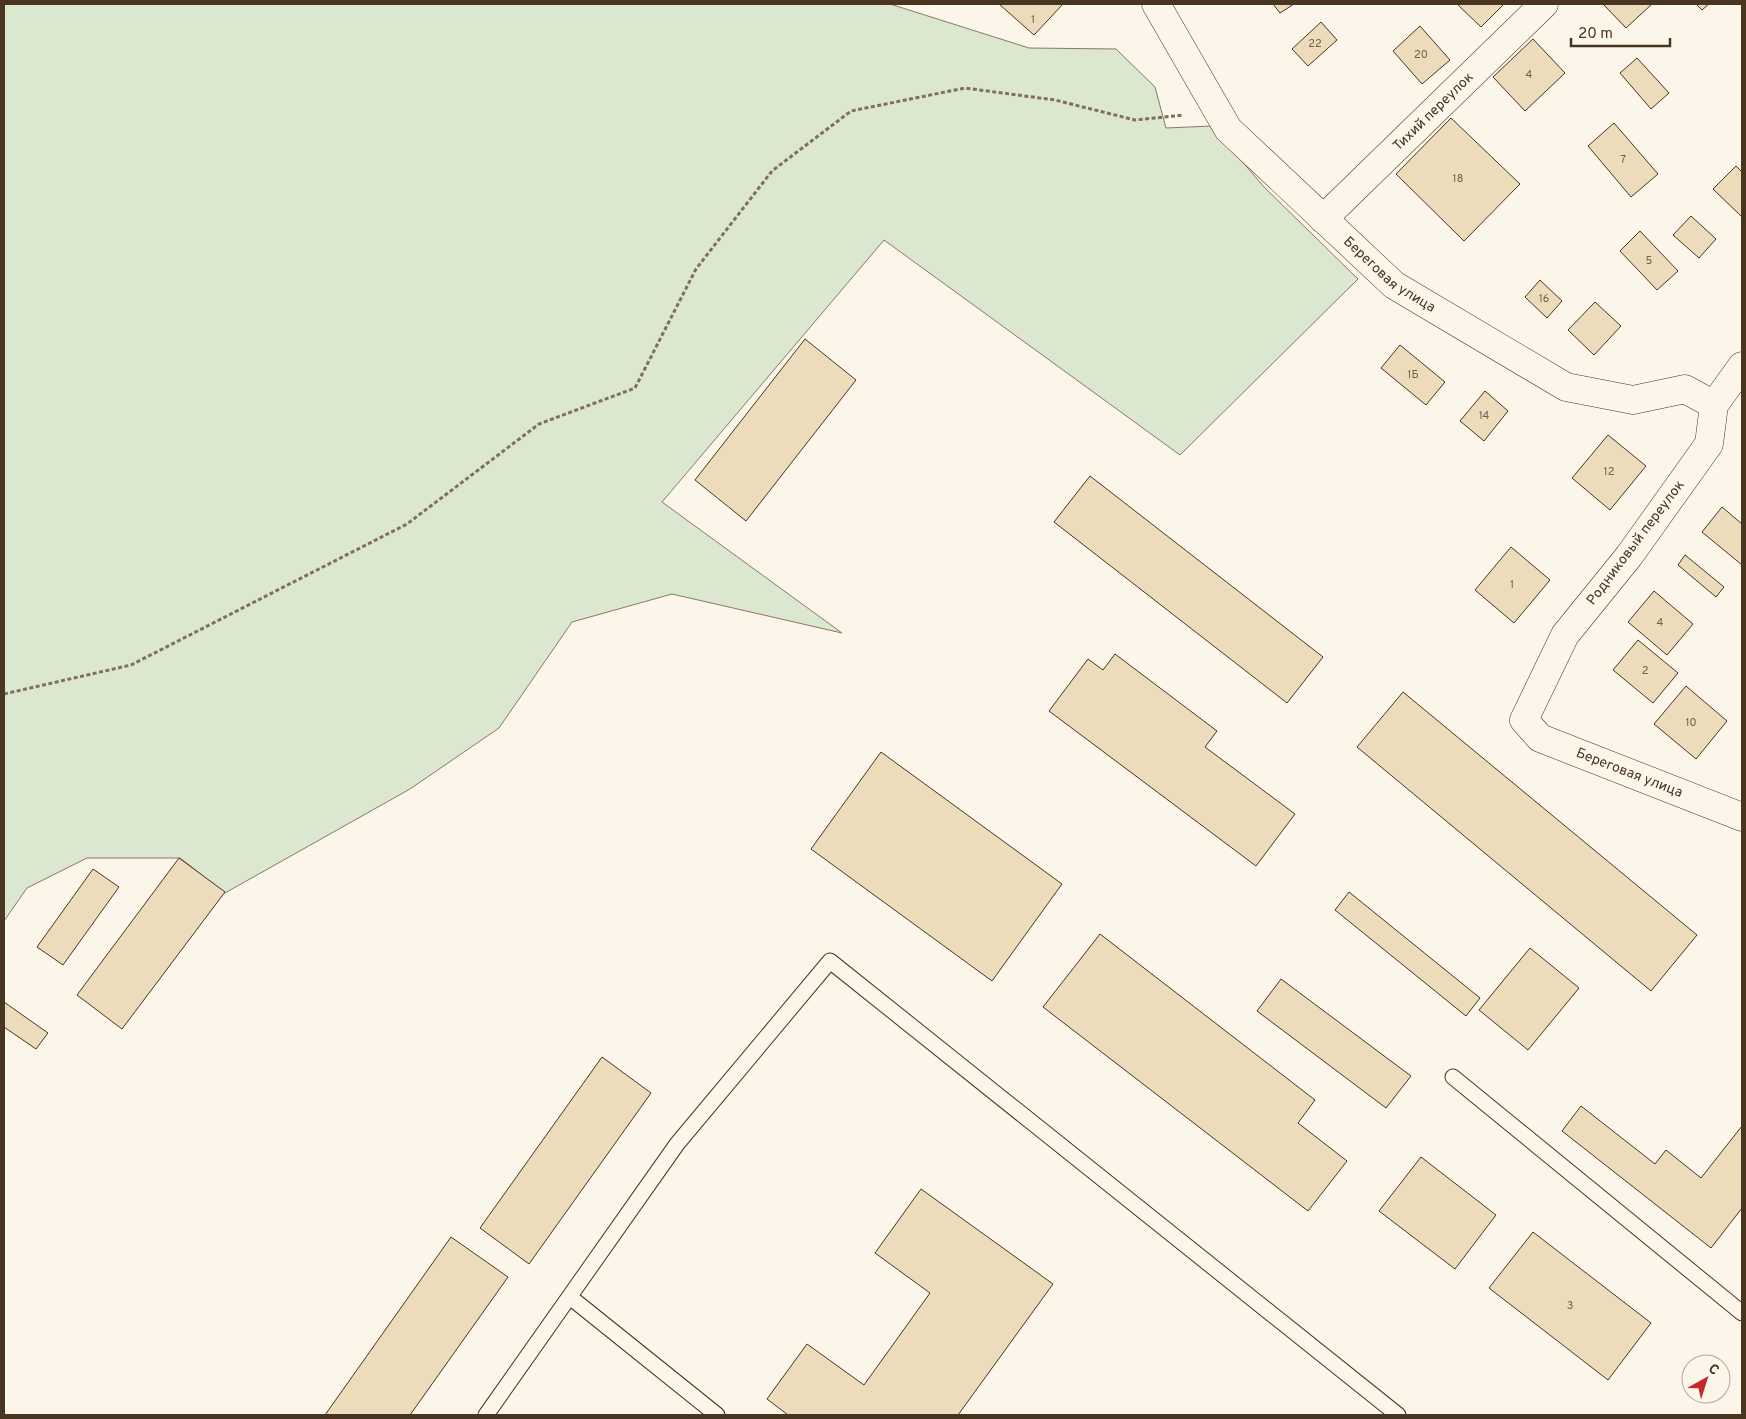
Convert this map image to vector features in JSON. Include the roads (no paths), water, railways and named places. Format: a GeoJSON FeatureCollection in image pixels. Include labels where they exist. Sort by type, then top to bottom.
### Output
{"type":"FeatureCollection","features":[{"type":"Feature","properties":{"kind":"street","name":"Береговая улица"},"geometry":{"type":"LineString","coordinates":[[1156,4],[1228,129],[1394,286],[1566,387],[1633,400],[1685,389],[1714,405]]}},
{"type":"Feature","properties":{"kind":"street","name":"Тихий переулок"},"geometry":{"type":"LineString","coordinates":[[1323,219],[1544,4]]}},
{"type":"Feature","properties":{"kind":"street","name":"Родниковый переулок"},"geometry":{"type":"LineString","coordinates":[[1524,720],[1565,635],[1629,556],[1710,444],[1714,405],[1742,366]]}},
{"type":"Feature","properties":{"kind":"street","name":"Береговая улица"},"geometry":{"type":"LineString","coordinates":[[1524,720],[1540,738],[1742,817]]}},
{"type":"Feature","properties":{"kind":"lane"},"geometry":{"type":"LineString","coordinates":[[486,1415],[676,1144],[830,962],[1398,1415]]}},
{"type":"Feature","properties":{"kind":"lane"},"geometry":{"type":"LineString","coordinates":[[1453,1077],[1742,1313]]}},
{"type":"Feature","properties":{"kind":"lane"},"geometry":{"type":"LineString","coordinates":[[570,1297],[717,1415]]}}]}
